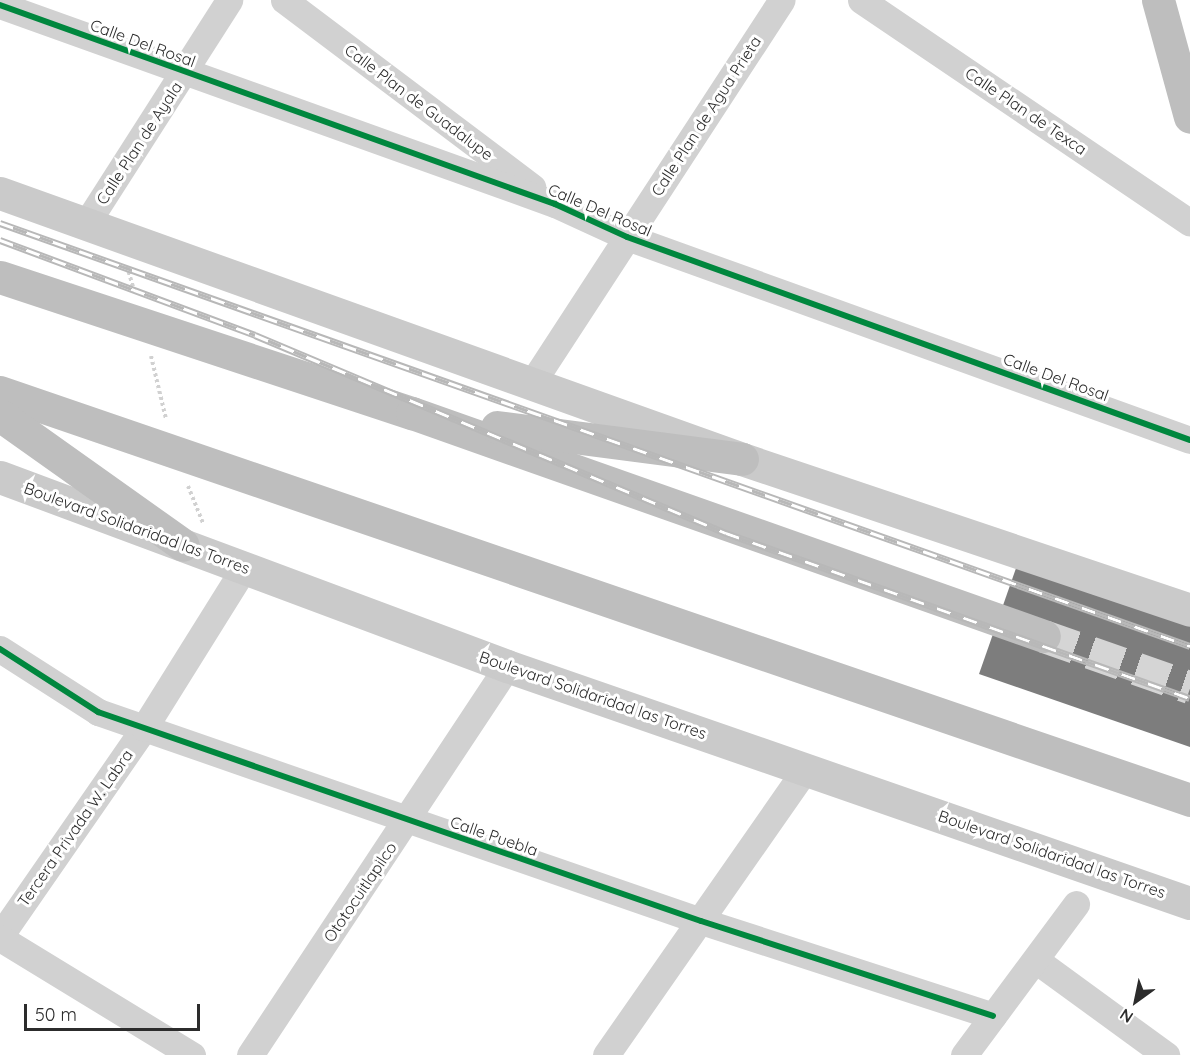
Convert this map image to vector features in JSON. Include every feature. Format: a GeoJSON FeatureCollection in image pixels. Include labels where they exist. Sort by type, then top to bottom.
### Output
{"type":"FeatureCollection","features":[{"type":"Feature","properties":{"kind":"highway"},"geometry":{"type":"LineString","coordinates":[[1158,0],[1190,117]]}},
{"type":"Feature","properties":{"kind":"highway"},"geometry":{"type":"LineString","coordinates":[[0,277],[412,412],[1044,636]]}},
{"type":"Feature","properties":{"kind":"highway"},"geometry":{"type":"LineString","coordinates":[[0,392],[1190,801]]}},
{"type":"Feature","properties":{"kind":"highway"},"geometry":{"type":"LineString","coordinates":[[412,412],[522,431],[742,459]]}},
{"type":"Feature","properties":{"kind":"highway"},"geometry":{"type":"LineString","coordinates":[[0,415],[183,545]]}},
{"type":"Feature","properties":{"kind":"main road"},"geometry":{"type":"LineString","coordinates":[[0,193],[742,459],[1190,610]]}},
{"type":"Feature","properties":{"kind":"main road","name":"Boulevard Solidaridad las Torres"},"geometry":{"type":"LineString","coordinates":[[0,477],[507,666],[1190,903]]}},
{"type":"Feature","properties":{"kind":"street","name":"Calle Plan de Ayala"},"geometry":{"type":"LineString","coordinates":[[86,224],[229,0]]}},
{"type":"Feature","properties":{"kind":"street","name":"Calle Plan de Guadalupe"},"geometry":{"type":"LineString","coordinates":[[284,0],[555,204]]}},
{"type":"Feature","properties":{"kind":"street","name":"Calle Plan de Agua Prieta"},"geometry":{"type":"LineString","coordinates":[[532,383],[782,0]]}},
{"type":"Feature","properties":{"kind":"street","name":"Calle Plan de Texca"},"geometry":{"type":"LineString","coordinates":[[861,0],[1190,223]]}},
{"type":"Feature","properties":{"kind":"street","name":"Calle Del Rosal"},"geometry":{"type":"LineString","coordinates":[[0,5],[555,204],[627,237],[1190,440]]}},
{"type":"Feature","properties":{"kind":"street","name":"Tercera Privada W. Labra"},"geometry":{"type":"LineString","coordinates":[[0,937],[144,728],[230,563]]}},
{"type":"Feature","properties":{"kind":"street","name":"Calle Puebla"},"geometry":{"type":"LineString","coordinates":[[0,649],[89,707],[144,728],[701,921],[993,1016]]}},
{"type":"Feature","properties":{"kind":"street","name":"Ototocuitlapilco"},"geometry":{"type":"LineString","coordinates":[[250,1055],[408,821],[507,666]]}},
{"type":"Feature","properties":{"kind":"street"},"geometry":{"type":"LineString","coordinates":[[606,1055],[806,768]]}},
{"type":"Feature","properties":{"kind":"street"},"geometry":{"type":"LineString","coordinates":[[964,1055],[1037,961],[1076,904]]}},
{"type":"Feature","properties":{"kind":"street"},"geometry":{"type":"LineString","coordinates":[[0,937],[192,1055]]}},
{"type":"Feature","properties":{"kind":"street"},"geometry":{"type":"LineString","coordinates":[[1037,961],[1166,1055]]}},
{"type":"Feature","properties":{"kind":"path"},"geometry":{"type":"LineString","coordinates":[[117,235],[144,325],[174,453],[230,563]]}},
{"type":"Feature","properties":{"kind":"building"},"geometry":{"type":"Polygon","coordinates":[[[1021,554],[1190,613],[1190,747],[979,674],[1021,554]]]}},
{"type":"Feature","properties":{"kind":"tunnel"},"geometry":{"type":"LineString","coordinates":[[1044,636],[1190,687]]}},
{"type":"Feature","properties":{"kind":"railway"},"geometry":{"type":"LineString","coordinates":[[0,223],[1190,646]]}},
{"type":"Feature","properties":{"kind":"railway"},"geometry":{"type":"LineString","coordinates":[[0,240],[255,335],[726,533],[1190,698]]}},
{"type":"Feature","properties":{"kind":"cycle path"},"geometry":{"type":"LineString","coordinates":[[0,5],[555,204],[627,237],[1190,440]]}},
{"type":"Feature","properties":{"kind":"cycle path"},"geometry":{"type":"LineString","coordinates":[[0,649],[98,712],[701,921],[993,1016]]}}]}
